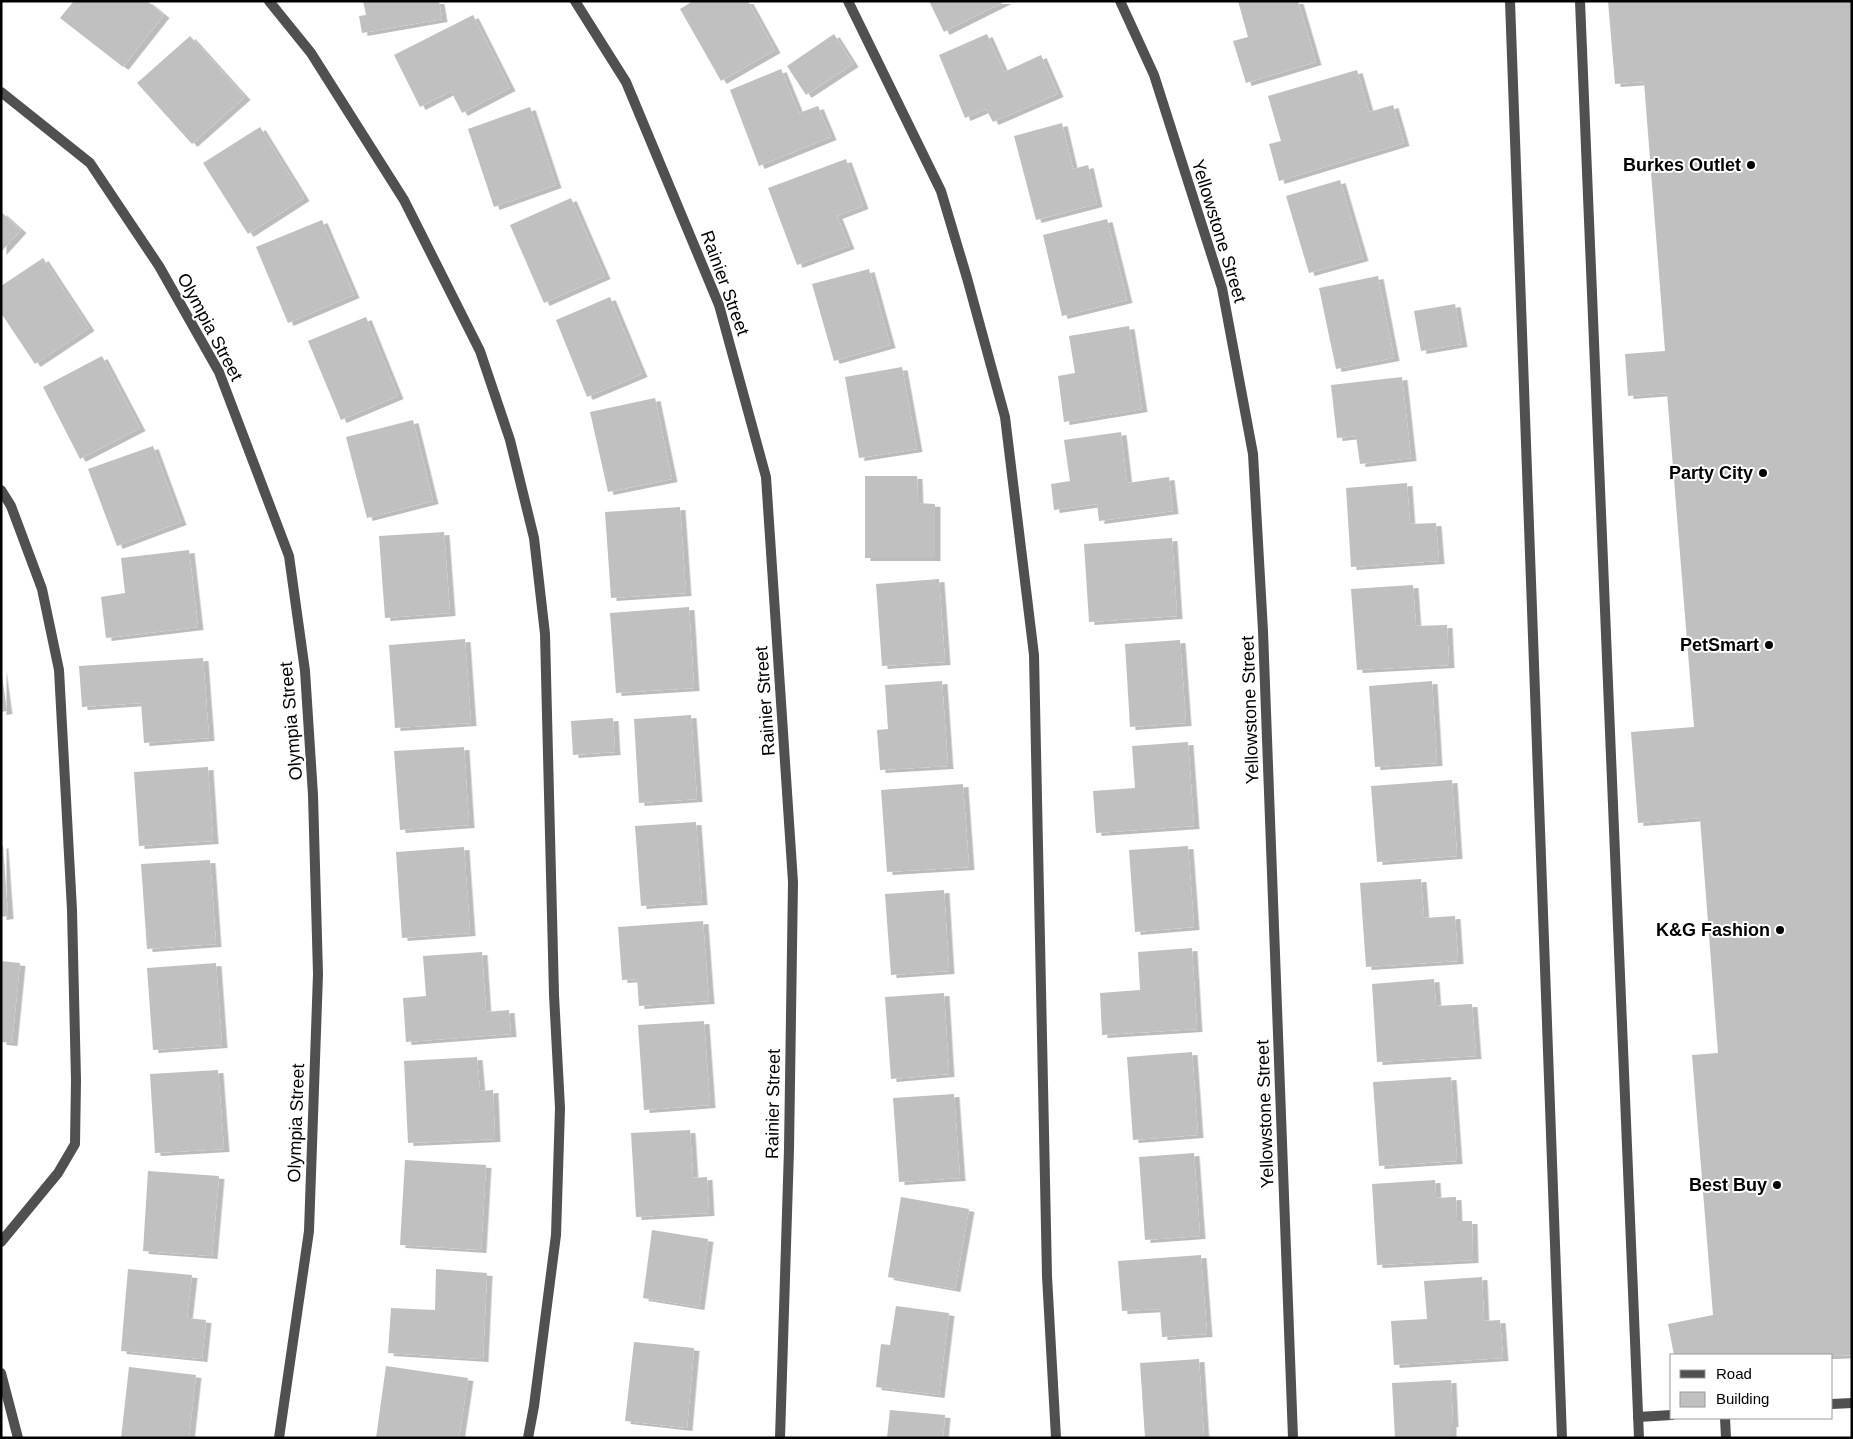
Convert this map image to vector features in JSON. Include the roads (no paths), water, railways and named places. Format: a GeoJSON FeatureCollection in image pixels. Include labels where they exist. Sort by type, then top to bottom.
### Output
{"type":"FeatureCollection","features":[{"type":"Feature","properties":{"kind":"street"},"geometry":{"type":"LineString","coordinates":[[269,1],[311,53],[404,200],[480,351],[510,440],[534,538],[545,634],[554,994],[560,1108],[556,1234],[534,1406],[528,1438]]}},
{"type":"Feature","properties":{"kind":"street","name":"Rainier Street"},"geometry":{"type":"LineString","coordinates":[[575,1],[626,82],[719,304],[766,477],[793,882],[789,1149],[780,1438]]}},
{"type":"Feature","properties":{"kind":"street"},"geometry":{"type":"LineString","coordinates":[[848,1],[941,191],[1005,417],[1034,655],[1048,1276],[1056,1438]]}},
{"type":"Feature","properties":{"kind":"street","name":"Yellowstone Street"},"geometry":{"type":"LineString","coordinates":[[1120,1],[1154,75],[1222,288],[1253,454],[1263,631],[1293,1438]]}},
{"type":"Feature","properties":{"kind":"street"},"geometry":{"type":"LineString","coordinates":[[1510,1],[1562,1438]]}},
{"type":"Feature","properties":{"kind":"street"},"geometry":{"type":"LineString","coordinates":[[1580,1],[1639,1438]]}},
{"type":"Feature","properties":{"kind":"street","name":"Olympia Street"},"geometry":{"type":"LineString","coordinates":[[1,92],[90,162],[159,266],[219,372],[289,556],[305,671],[313,795],[318,974],[309,1231],[279,1438]]}},
{"type":"Feature","properties":{"kind":"street"},"geometry":{"type":"LineString","coordinates":[[1,490],[10,506],[42,589],[60,670],[72,910],[76,1080],[74,1144],[58,1173],[1,1242]]}},
{"type":"Feature","properties":{"kind":"street"},"geometry":{"type":"LineString","coordinates":[[1,1372],[18,1438]]}},
{"type":"Feature","properties":{"kind":"street"},"geometry":{"type":"LineString","coordinates":[[1833,1404],[1852,1403]]}},
{"type":"Feature","properties":{"kind":"street"},"geometry":{"type":"LineString","coordinates":[[1638,1417],[1670,1415]]}},
{"type":"Feature","properties":{"kind":"street"},"geometry":{"type":"LineString","coordinates":[[1725,1419],[1726,1438]]}},
{"type":"Feature","properties":{"kind":"place","name":"Burkes Outlet"},"geometry":{"type":"Point","coordinates":[1751,165]}},
{"type":"Feature","properties":{"kind":"place","name":"Party City"},"geometry":{"type":"Point","coordinates":[1763,473]}},
{"type":"Feature","properties":{"kind":"place","name":"PetSmart"},"geometry":{"type":"Point","coordinates":[1769,645]}},
{"type":"Feature","properties":{"kind":"place","name":"K&G Fashion"},"geometry":{"type":"Point","coordinates":[1780,930]}},
{"type":"Feature","properties":{"kind":"place","name":"Best Buy"},"geometry":{"type":"Point","coordinates":[1777,1185]}}]}
